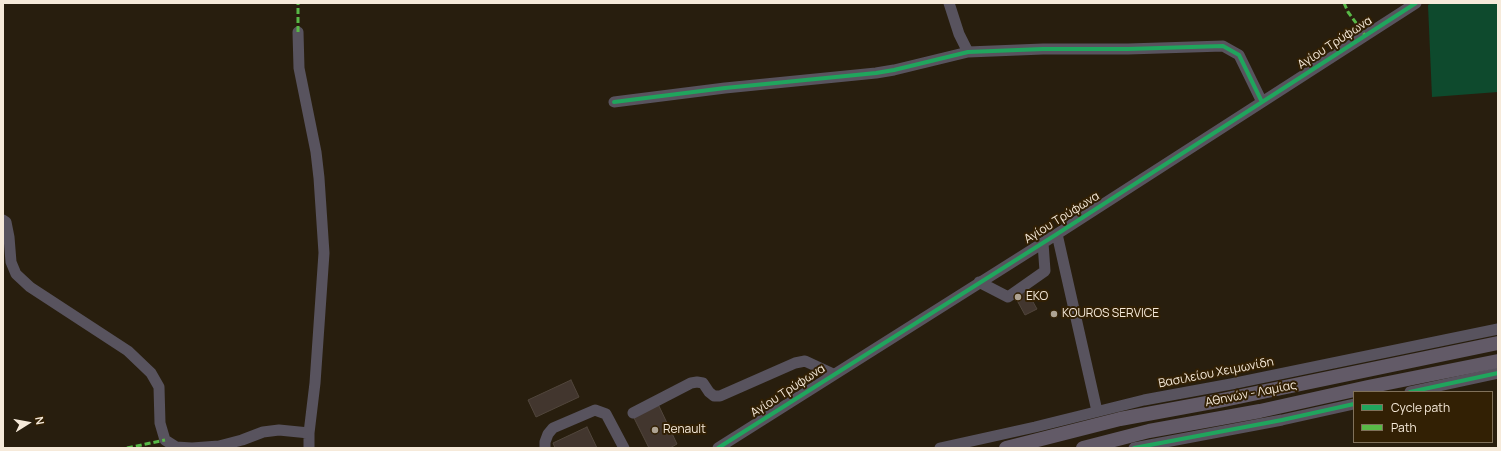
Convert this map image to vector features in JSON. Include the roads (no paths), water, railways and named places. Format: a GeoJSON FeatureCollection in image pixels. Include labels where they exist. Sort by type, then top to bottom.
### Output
{"type":"FeatureCollection","features":[{"type":"Feature","properties":{"kind":"main road","name":"Αθηνών - Λαμίας"},"geometry":{"type":"LineString","coordinates":[[1006,448],[1120,419],[1223,400],[1498,343]]}},
{"type":"Feature","properties":{"kind":"main road","name":"Αθηνών - Λαμίας"},"geometry":{"type":"LineString","coordinates":[[1083,448],[1149,431],[1260,410],[1368,386],[1498,361]]}},
{"type":"Feature","properties":{"kind":"street"},"geometry":{"type":"LineString","coordinates":[[948,3],[959,34],[968,52]]}},
{"type":"Feature","properties":{"kind":"street","name":"Αγίου Τρύφωνα"},"geometry":{"type":"LineString","coordinates":[[718,448],[833,374],[1043,243],[1416,3]]}},
{"type":"Feature","properties":{"kind":"street"},"geometry":{"type":"LineString","coordinates":[[298,32],[299,68],[316,152],[324,253],[316,376],[309,433],[309,448]]}},
{"type":"Feature","properties":{"kind":"street"},"geometry":{"type":"LineString","coordinates":[[614,102],[733,87],[876,73],[968,52],[1043,49],[1128,49],[1223,46],[1239,55],[1262,102]]}},
{"type":"Feature","properties":{"kind":"street"},"geometry":{"type":"LineString","coordinates":[[3,220],[6,222],[11,262],[16,274],[30,287],[128,351],[151,373],[159,388],[160,423],[165,440],[176,447],[192,448],[219,446],[264,432],[279,430],[309,433]]}},
{"type":"Feature","properties":{"kind":"street"},"geometry":{"type":"LineString","coordinates":[[1057,234],[1097,411]]}},
{"type":"Feature","properties":{"kind":"street"},"geometry":{"type":"LineString","coordinates":[[980,282],[1008,297],[1045,271],[1043,243]]}},
{"type":"Feature","properties":{"kind":"street","name":"Βασιλείου Χειμωνίδη"},"geometry":{"type":"LineString","coordinates":[[940,448],[1035,427],[1144,400],[1232,384],[1498,329]]}},
{"type":"Feature","properties":{"kind":"street"},"geometry":{"type":"LineString","coordinates":[[633,413],[691,383],[703,383],[709,392],[714,396],[720,396],[795,363],[805,361],[833,374]]}},
{"type":"Feature","properties":{"kind":"street"},"geometry":{"type":"LineString","coordinates":[[1415,391],[1498,373]]}},
{"type":"Feature","properties":{"kind":"street"},"geometry":{"type":"LineString","coordinates":[[1134,448],[1282,420],[1353,404]]}},
{"type":"Feature","properties":{"kind":"street"},"geometry":{"type":"LineString","coordinates":[[545,448],[545,442],[548,434],[553,428],[595,410],[606,414],[624,448]]}},
{"type":"Feature","properties":{"kind":"place","name":"EKO"},"geometry":{"type":"Point","coordinates":[1018,297]}},
{"type":"Feature","properties":{"kind":"place","name":"KOUROS SERVICE"},"geometry":{"type":"Point","coordinates":[1054,314]}},
{"type":"Feature","properties":{"kind":"place","name":"Renault"},"geometry":{"type":"Point","coordinates":[655,430]}}]}
